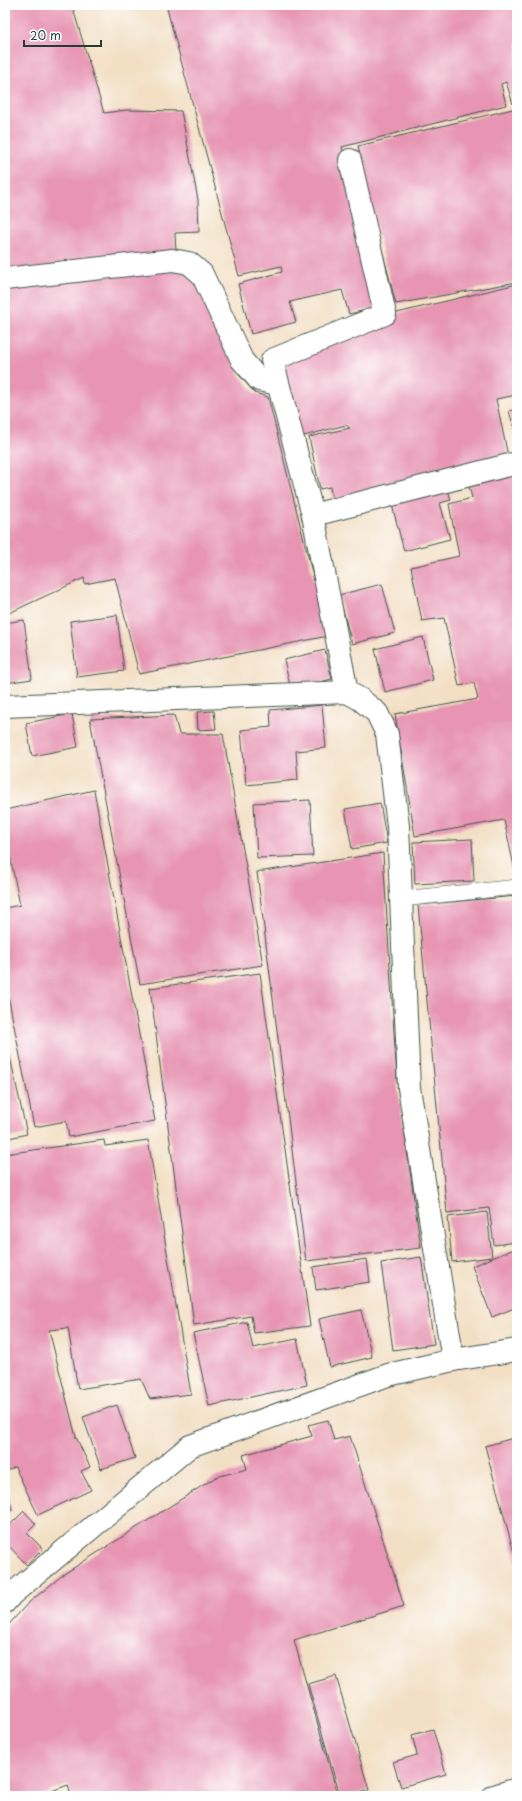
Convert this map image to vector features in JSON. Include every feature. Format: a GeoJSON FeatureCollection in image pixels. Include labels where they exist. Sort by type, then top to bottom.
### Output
{"type":"FeatureCollection","features":[{"type":"Feature","properties":{"kind":"street"},"geometry":{"type":"LineString","coordinates":[[347,692],[313,515],[272,360],[385,314],[350,160]]}},
{"type":"Feature","properties":{"kind":"street"},"geometry":{"type":"LineString","coordinates":[[5,279],[172,260],[189,263],[202,274],[242,360],[259,380],[278,384]]}},
{"type":"Feature","properties":{"kind":"street"},"geometry":{"type":"LineString","coordinates":[[313,515],[517,463]]}},
{"type":"Feature","properties":{"kind":"street"},"geometry":{"type":"LineString","coordinates":[[5,706],[347,692],[360,698],[377,713],[387,734],[398,826],[408,1088],[453,1360]]}},
{"type":"Feature","properties":{"kind":"street"},"geometry":{"type":"LineString","coordinates":[[5,1602],[12,1594],[190,1446],[388,1375],[453,1360],[517,1350]]}},
{"type":"Feature","properties":{"kind":"street"},"geometry":{"type":"LineString","coordinates":[[494,1796],[517,1789]]}},
{"type":"Feature","properties":{"kind":"lane"},"geometry":{"type":"LineString","coordinates":[[401,899],[517,887]]}},
{"type":"Feature","properties":{"kind":"building"},"geometry":{"type":"Polygon","coordinates":[[[5,5],[72,5],[104,113],[127,110],[181,111],[198,200],[199,232],[175,233],[176,253],[8,272],[5,253],[5,5]]]}},
{"type":"Feature","properties":{"kind":"building"},"geometry":{"type":"Polygon","coordinates":[[[166,5],[517,5],[517,103],[513,104],[506,82],[501,84],[506,105],[342,147],[353,205],[379,307],[349,314],[342,290],[290,302],[296,322],[251,334],[238,284],[282,272],[281,266],[239,276],[166,5]]]}},
{"type":"Feature","properties":{"kind":"building"},"geometry":{"type":"Polygon","coordinates":[[[517,108],[517,282],[396,304],[369,200],[358,146],[517,108]]]}},
{"type":"Feature","properties":{"kind":"building"},"geometry":{"type":"Polygon","coordinates":[[[172,269],[188,273],[199,281],[240,376],[255,393],[268,397],[328,636],[139,674],[115,578],[85,584],[84,578],[5,615],[5,287],[172,269]]]}},
{"type":"Feature","properties":{"kind":"building"},"geometry":{"type":"Polygon","coordinates":[[[517,284],[517,395],[496,399],[508,456],[332,499],[330,487],[320,489],[309,437],[350,428],[346,425],[300,437],[282,364],[397,313],[517,284]]]}},
{"type":"Feature","properties":{"kind":"building"},"geometry":{"type":"Polygon","coordinates":[[[517,409],[517,438],[509,411],[517,409]]]}},
{"type":"Feature","properties":{"kind":"building"},"geometry":{"type":"Polygon","coordinates":[[[517,470],[517,870],[515,871],[504,820],[415,836],[395,714],[478,699],[474,683],[459,686],[444,618],[422,621],[411,567],[459,556],[449,504],[472,498],[468,483],[517,470]]]}},
{"type":"Feature","properties":{"kind":"building"},"geometry":{"type":"Polygon","coordinates":[[[447,486],[451,500],[440,503],[450,539],[404,551],[391,501],[447,486]]]}},
{"type":"Feature","properties":{"kind":"building"},"geometry":{"type":"Polygon","coordinates":[[[382,584],[395,633],[352,644],[339,595],[382,584]]]}},
{"type":"Feature","properties":{"kind":"building"},"geometry":{"type":"Polygon","coordinates":[[[117,615],[124,671],[77,677],[70,621],[117,615]]]}},
{"type":"Feature","properties":{"kind":"building"},"geometry":{"type":"Polygon","coordinates":[[[24,620],[32,679],[5,683],[5,623],[24,620]]]}},
{"type":"Feature","properties":{"kind":"building"},"geometry":{"type":"Polygon","coordinates":[[[423,637],[433,680],[385,692],[375,649],[423,637]]]}},
{"type":"Feature","properties":{"kind":"building"},"geometry":{"type":"Polygon","coordinates":[[[325,650],[332,679],[291,689],[284,660],[325,650]]]}},
{"type":"Feature","properties":{"kind":"building"},"geometry":{"type":"Polygon","coordinates":[[[322,705],[326,748],[296,751],[298,780],[246,785],[241,730],[271,727],[270,710],[322,705]]]}},
{"type":"Feature","properties":{"kind":"building"},"geometry":{"type":"Polygon","coordinates":[[[214,711],[216,729],[198,730],[197,712],[214,711]]]}},
{"type":"Feature","properties":{"kind":"building"},"geometry":{"type":"Polygon","coordinates":[[[72,714],[78,747],[32,756],[26,723],[72,714]]]}},
{"type":"Feature","properties":{"kind":"building"},"geometry":{"type":"Polygon","coordinates":[[[174,715],[179,734],[223,734],[263,965],[140,984],[90,719],[174,715]]]}},
{"type":"Feature","properties":{"kind":"building"},"geometry":{"type":"Polygon","coordinates":[[[94,790],[155,1121],[69,1137],[66,1121],[34,1127],[5,980],[5,908],[20,905],[5,832],[5,810],[94,790]]]}},
{"type":"Feature","properties":{"kind":"building"},"geometry":{"type":"Polygon","coordinates":[[[310,800],[313,856],[257,858],[254,803],[310,800]]]}},
{"type":"Feature","properties":{"kind":"building"},"geometry":{"type":"Polygon","coordinates":[[[380,803],[387,843],[352,849],[345,809],[380,803]]]}},
{"type":"Feature","properties":{"kind":"building"},"geometry":{"type":"Polygon","coordinates":[[[472,839],[474,881],[415,884],[413,842],[472,839]]]}},
{"type":"Feature","properties":{"kind":"building"},"geometry":{"type":"Polygon","coordinates":[[[383,853],[397,1081],[421,1248],[306,1261],[257,872],[383,853]]]}},
{"type":"Feature","properties":{"kind":"building"},"geometry":{"type":"Polygon","coordinates":[[[5,865],[8,880],[5,881],[5,865]]]}},
{"type":"Feature","properties":{"kind":"building"},"geometry":{"type":"Polygon","coordinates":[[[517,896],[517,1242],[494,1245],[489,1208],[447,1213],[418,905],[517,896]]]}},
{"type":"Feature","properties":{"kind":"building"},"geometry":{"type":"Polygon","coordinates":[[[260,973],[310,1326],[254,1333],[251,1316],[194,1325],[150,988],[260,973]]]}},
{"type":"Feature","properties":{"kind":"building"},"geometry":{"type":"Polygon","coordinates":[[[5,1034],[27,1134],[5,1139],[5,1034]]]}},
{"type":"Feature","properties":{"kind":"building"},"geometry":{"type":"Polygon","coordinates":[[[104,1140],[105,1146],[148,1140],[191,1394],[150,1399],[141,1379],[78,1389],[68,1328],[49,1330],[76,1437],[90,1467],[81,1471],[91,1490],[38,1515],[15,1467],[5,1472],[5,1154],[104,1140]]]}},
{"type":"Feature","properties":{"kind":"building"},"geometry":{"type":"Polygon","coordinates":[[[487,1212],[492,1257],[452,1262],[448,1217],[487,1212]]]}},
{"type":"Feature","properties":{"kind":"building"},"geometry":{"type":"Polygon","coordinates":[[[517,1248],[517,1307],[492,1317],[472,1266],[517,1248]]]}},
{"type":"Feature","properties":{"kind":"building"},"geometry":{"type":"Polygon","coordinates":[[[421,1257],[434,1344],[393,1350],[381,1263],[421,1257]]]}},
{"type":"Feature","properties":{"kind":"building"},"geometry":{"type":"Polygon","coordinates":[[[367,1259],[370,1282],[316,1290],[313,1267],[367,1259]]]}},
{"type":"Feature","properties":{"kind":"building"},"geometry":{"type":"Polygon","coordinates":[[[361,1310],[372,1357],[330,1367],[319,1319],[361,1310]]]}},
{"type":"Feature","properties":{"kind":"building"},"geometry":{"type":"Polygon","coordinates":[[[247,1322],[253,1348],[297,1339],[307,1385],[209,1406],[193,1333],[247,1322]]]}},
{"type":"Feature","properties":{"kind":"building"},"geometry":{"type":"Polygon","coordinates":[[[117,1405],[135,1458],[101,1469],[83,1417],[117,1405]]]}},
{"type":"Feature","properties":{"kind":"building"},"geometry":{"type":"Polygon","coordinates":[[[328,1420],[334,1440],[350,1436],[404,1606],[294,1640],[338,1796],[71,1796],[68,1785],[38,1796],[8,1796],[5,1784],[5,1629],[27,1604],[64,1574],[216,1477],[247,1469],[243,1455],[312,1436],[308,1425],[328,1420]]]}},
{"type":"Feature","properties":{"kind":"building"},"geometry":{"type":"Polygon","coordinates":[[[517,1437],[517,1564],[485,1446],[517,1437]]]}},
{"type":"Feature","properties":{"kind":"building"},"geometry":{"type":"Polygon","coordinates":[[[5,1484],[12,1510],[5,1516],[5,1484]]]}},
{"type":"Feature","properties":{"kind":"building"},"geometry":{"type":"Polygon","coordinates":[[[24,1511],[36,1524],[27,1533],[43,1549],[27,1565],[5,1542],[5,1530],[24,1511]]]}},
{"type":"Feature","properties":{"kind":"building"},"geometry":{"type":"Polygon","coordinates":[[[336,1676],[369,1790],[348,1796],[340,1796],[308,1684],[336,1676]]]}},
{"type":"Feature","properties":{"kind":"building"},"geometry":{"type":"Polygon","coordinates":[[[433,1729],[446,1774],[401,1787],[393,1762],[417,1755],[412,1735],[433,1729]]]}}]}
